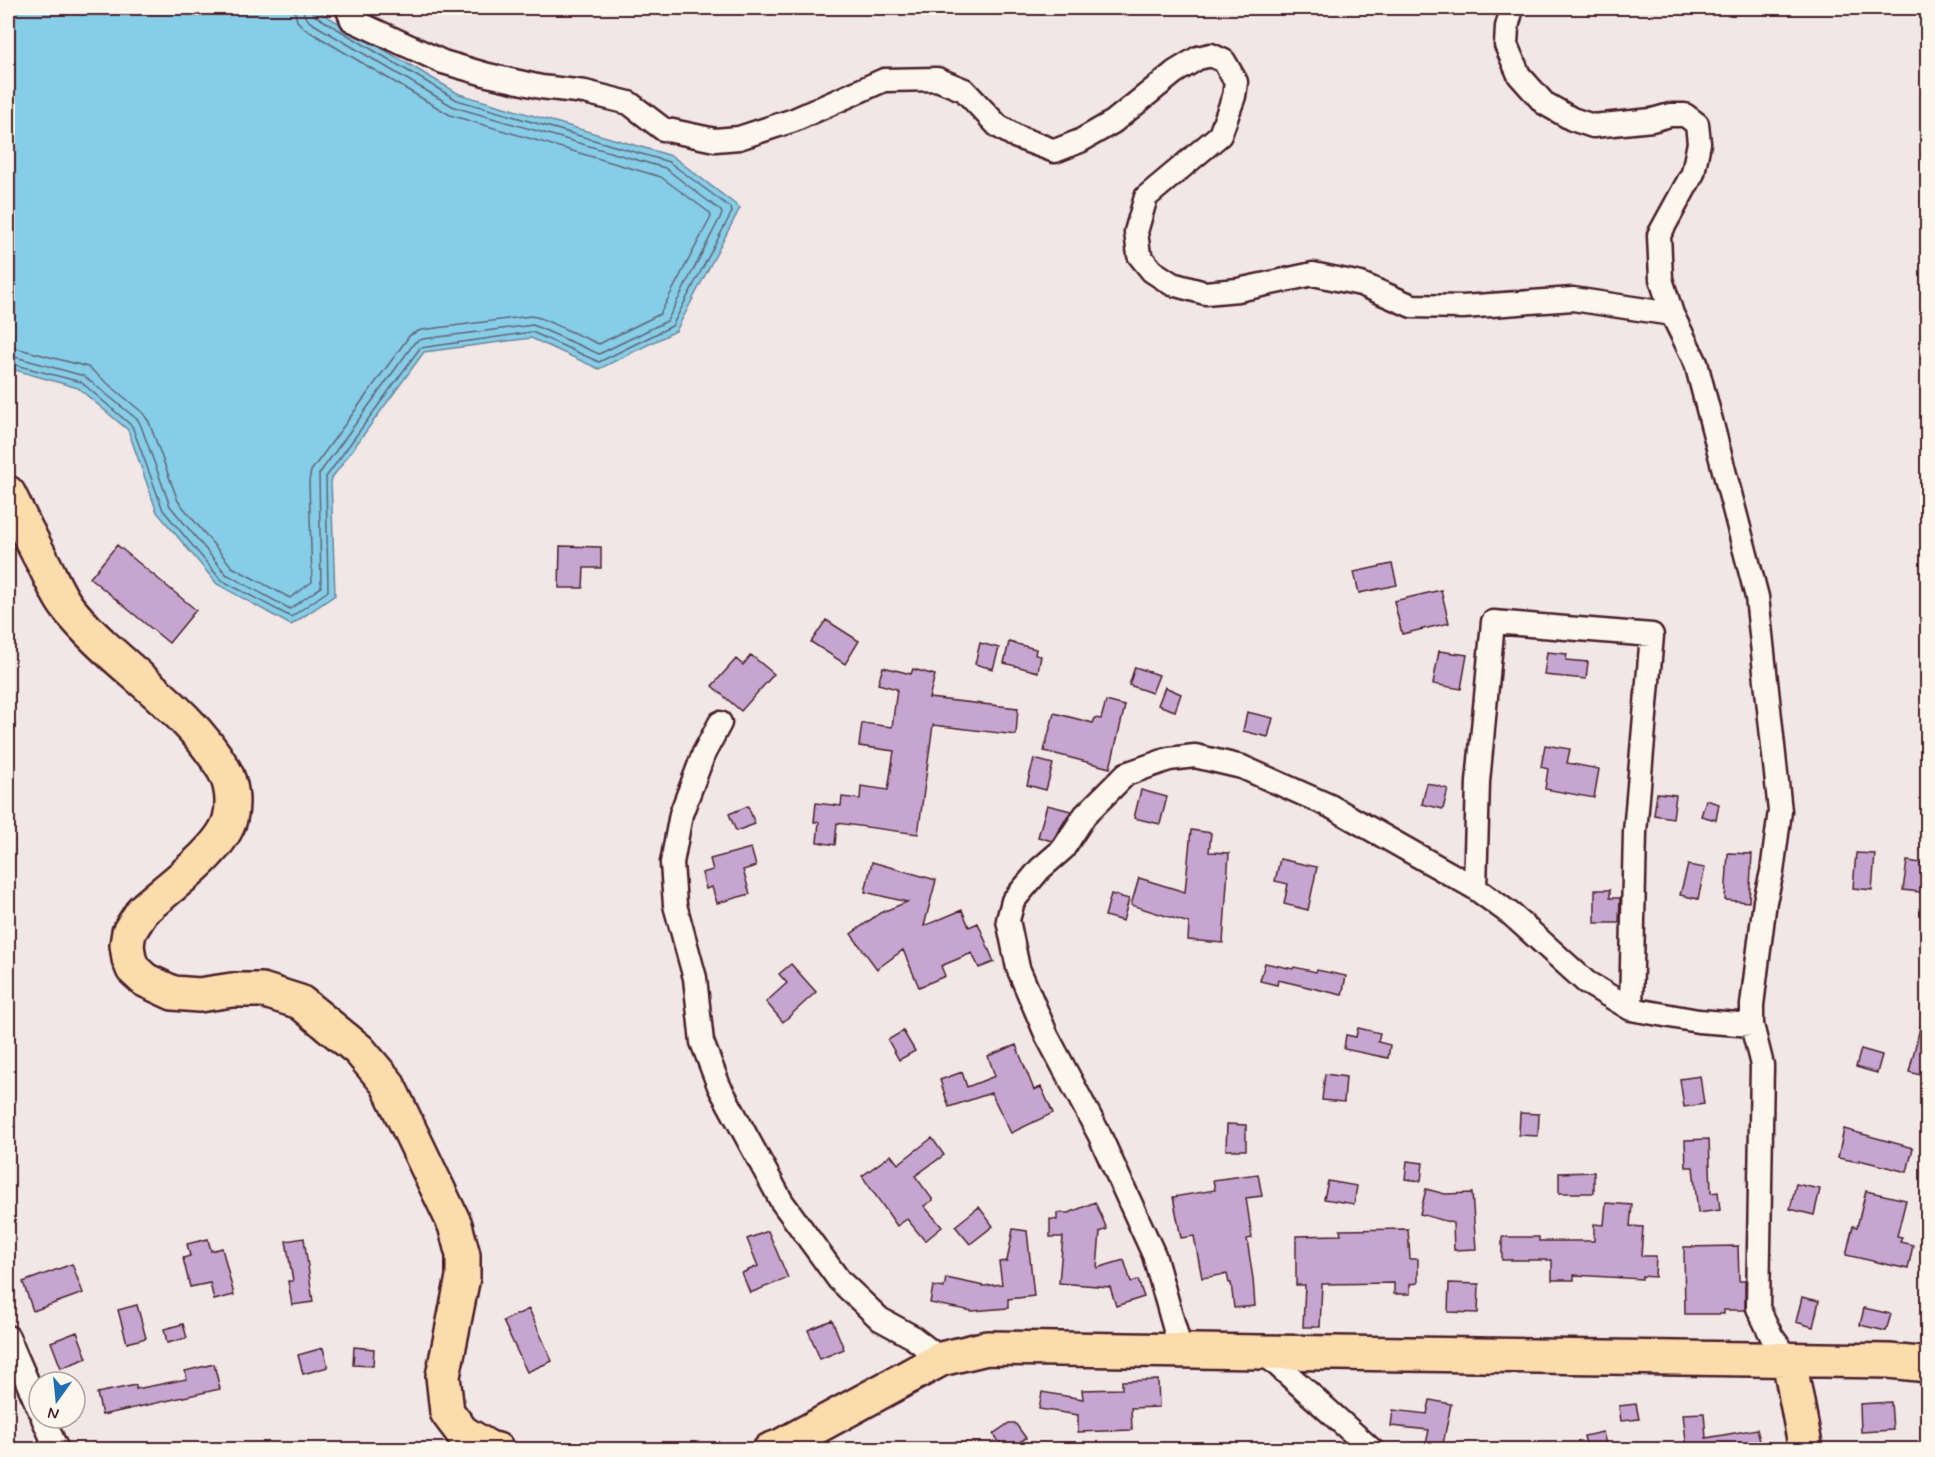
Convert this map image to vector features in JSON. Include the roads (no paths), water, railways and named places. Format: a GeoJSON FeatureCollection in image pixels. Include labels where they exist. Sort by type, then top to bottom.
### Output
{"type":"FeatureCollection","features":[{"type":"Feature","properties":{"kind":"highway"},"geometry":{"type":"LineString","coordinates":[[8,493],[58,593],[71,612],[92,635],[191,724],[224,771],[230,787],[232,801],[230,819],[222,835],[208,853],[136,918],[129,932],[127,945],[129,959],[134,969],[156,987],[173,993],[199,995],[232,990],[262,990],[300,1002],[359,1050],[387,1083],[455,1224],[463,1255],[463,1277],[443,1376],[447,1412],[462,1432],[489,1448],[497,1449]]}},
{"type":"Feature","properties":{"kind":"highway"},"geometry":{"type":"LineString","coordinates":[[770,1449],[781,1446],[941,1359],[987,1348],[1889,1361],[1928,1365]]}},
{"type":"Feature","properties":{"kind":"highway"},"geometry":{"type":"LineString","coordinates":[[1789,1360],[1806,1449]]}},
{"type":"Feature","properties":{"kind":"street"},"geometry":{"type":"LineString","coordinates":[[346,8],[352,20],[443,62],[541,87],[585,92],[629,103],[663,129],[715,140],[739,138],[794,120],[884,80],[937,79],[964,90],[998,126],[1017,137],[1055,151],[1080,141],[1113,122],[1175,72],[1198,58],[1211,55],[1224,61],[1236,82],[1234,96],[1220,135],[1146,197],[1136,232],[1139,255],[1152,271],[1172,284],[1205,293],[1238,290],[1313,274],[1361,285],[1412,306],[1462,308],[1573,299],[1672,314]]}},
{"type":"Feature","properties":{"kind":"street"},"geometry":{"type":"LineString","coordinates":[[1512,8],[1507,27],[1506,45],[1519,75],[1544,103],[1572,119],[1593,126],[1685,115],[1697,124],[1699,143],[1693,173],[1659,235],[1661,279],[1672,314],[1696,363],[1757,597],[1780,811],[1772,872],[1765,901],[1752,1005],[1752,1025],[1762,1065],[1758,1308],[1772,1337],[1789,1360]]}},
{"type":"Feature","properties":{"kind":"street"},"geometry":{"type":"LineString","coordinates":[[1475,888],[1478,782],[1492,622],[1652,635],[1635,832],[1631,1009]]}},
{"type":"Feature","properties":{"kind":"street"},"geometry":{"type":"LineString","coordinates":[[720,723],[704,753],[681,814],[672,862],[675,905],[695,978],[702,1042],[719,1086],[782,1202],[839,1280],[880,1319],[911,1336],[941,1359]]}},
{"type":"Feature","properties":{"kind":"street"},"geometry":{"type":"LineString","coordinates":[[1180,1351],[1154,1255],[1098,1134],[1047,1036],[1018,968],[1008,920],[1013,900],[1040,869],[1063,849],[1085,815],[1126,774],[1168,759],[1194,756],[1242,767],[1330,806],[1475,888],[1512,915],[1586,982],[1631,1009],[1698,1021],[1752,1025]]}},
{"type":"Feature","properties":{"kind":"street"},"geometry":{"type":"LineString","coordinates":[[8,1337],[27,1381]]}},
{"type":"Feature","properties":{"kind":"street"},"geometry":{"type":"LineString","coordinates":[[1263,1352],[1372,1449]]}},
{"type":"Feature","properties":{"kind":"street"},"geometry":{"type":"LineString","coordinates":[[48,1430],[57,1449]]}},
{"type":"Feature","properties":{"kind":"water"},"geometry":{"type":"Polygon","coordinates":[[[8,8],[313,8],[459,94],[672,156],[740,208],[676,331],[599,369],[531,338],[424,352],[331,479],[335,595],[291,625],[217,584],[157,512],[128,430],[78,388],[8,368],[8,8]]]}}]}
